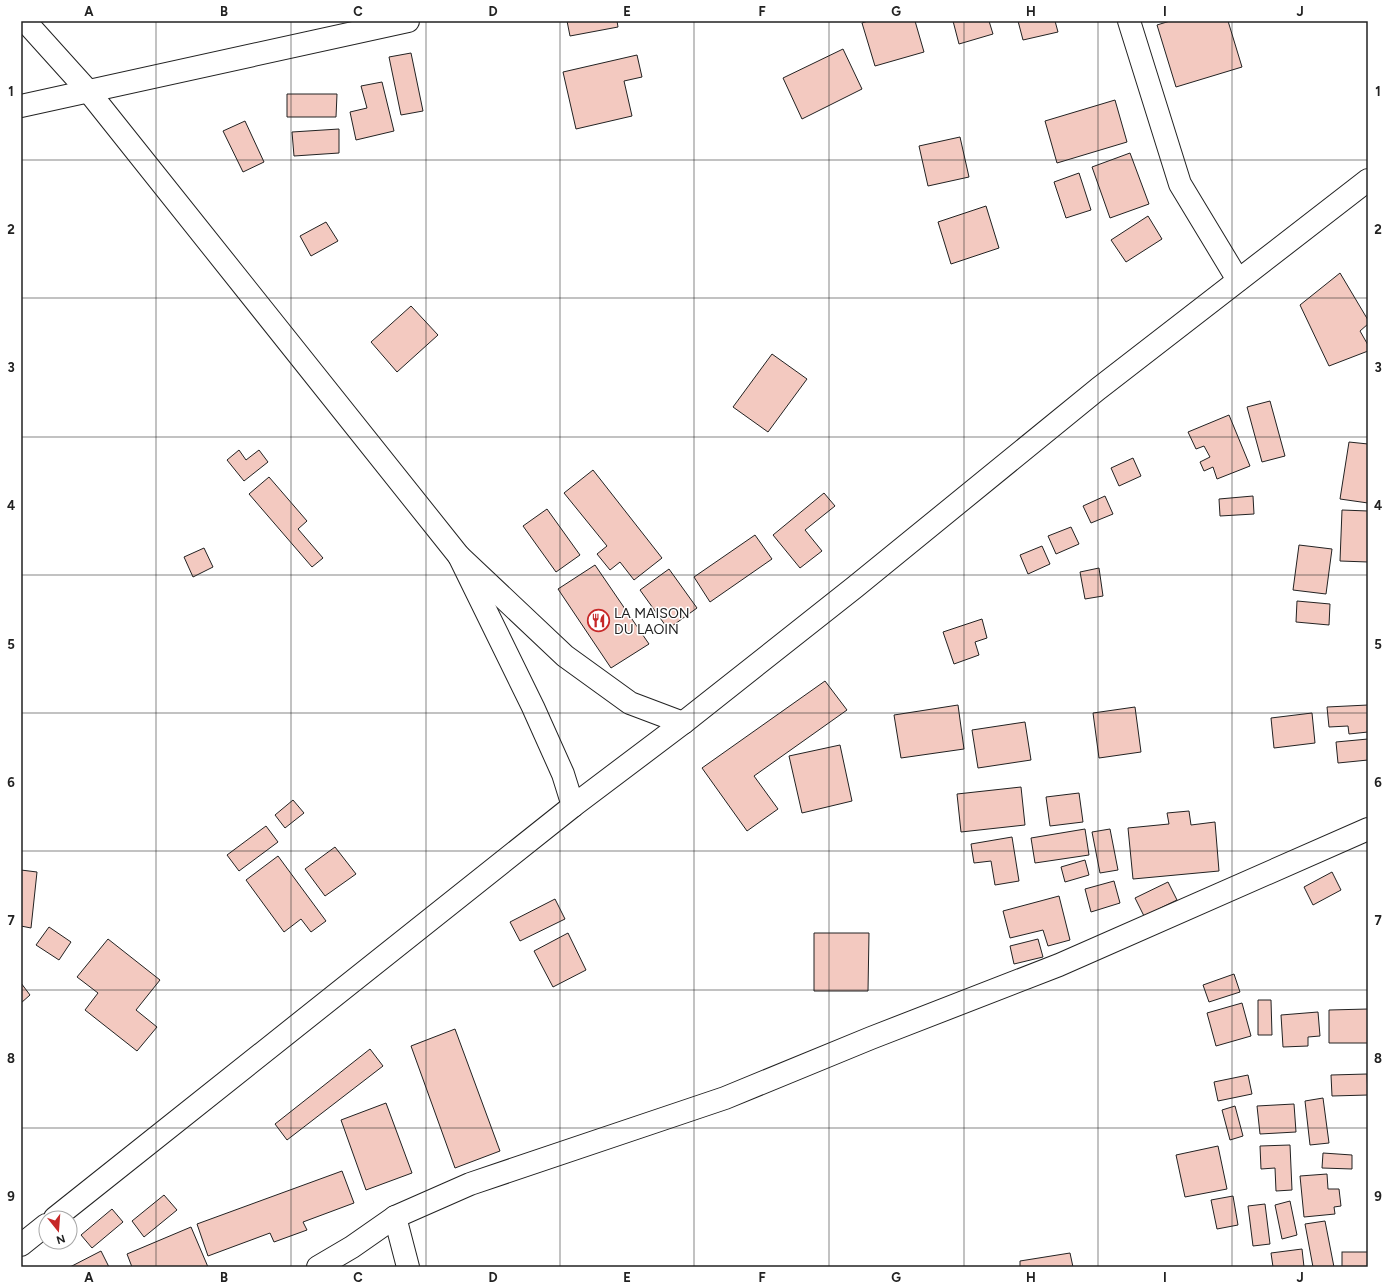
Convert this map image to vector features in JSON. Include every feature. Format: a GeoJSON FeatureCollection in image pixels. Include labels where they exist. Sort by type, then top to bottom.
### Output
{"type":"FeatureCollection","features":[{"type":"Feature","properties":{"kind":"street"},"geometry":{"type":"LineString","coordinates":[[25,21],[89,92],[459,556],[565,656],[630,703],[683,723]]}},
{"type":"Feature","properties":{"kind":"street"},"geometry":{"type":"LineString","coordinates":[[21,106],[408,21]]}},
{"type":"Feature","properties":{"kind":"street"},"geometry":{"type":"LineString","coordinates":[[1129,21],[1180,184],[1238,280]]}},
{"type":"Feature","properties":{"kind":"street"},"geometry":{"type":"LineString","coordinates":[[65,1210],[573,806],[683,723],[855,587],[1098,389],[1368,180]]}},
{"type":"Feature","properties":{"kind":"street"},"geometry":{"type":"LineString","coordinates":[[459,556],[533,707],[563,774],[573,806]]}},
{"type":"Feature","properties":{"kind":"street"},"geometry":{"type":"LineString","coordinates":[[318,1267],[352,1247],[395,1217],[470,1184],[725,1098],[871,1038],[1059,965],[1368,828]]}},
{"type":"Feature","properties":{"kind":"street"},"geometry":{"type":"LineString","coordinates":[[395,1217],[408,1267]]}},
{"type":"Feature","properties":{"kind":"street"},"geometry":{"type":"LineString","coordinates":[[21,1245],[38,1231]]}},
{"type":"Feature","properties":{"kind":"building"},"geometry":{"type":"Polygon","coordinates":[[[567,21],[617,21],[618,27],[570,36],[567,21]]]}},
{"type":"Feature","properties":{"kind":"building"},"geometry":{"type":"Polygon","coordinates":[[[868,21],[915,21],[924,52],[875,66],[862,23],[868,21]]]}},
{"type":"Feature","properties":{"kind":"building"},"geometry":{"type":"Polygon","coordinates":[[[953,21],[989,21],[993,34],[959,44],[953,21]]]}},
{"type":"Feature","properties":{"kind":"building"},"geometry":{"type":"Polygon","coordinates":[[[1018,21],[1055,21],[1058,32],[1023,40],[1018,21]]]}},
{"type":"Feature","properties":{"kind":"building"},"geometry":{"type":"Polygon","coordinates":[[[1170,21],[1228,21],[1242,67],[1176,87],[1157,25],[1170,21]]]}},
{"type":"Feature","properties":{"kind":"building"},"geometry":{"type":"Polygon","coordinates":[[[843,49],[862,89],[802,119],[783,78],[843,49]]]}},
{"type":"Feature","properties":{"kind":"building"},"geometry":{"type":"Polygon","coordinates":[[[411,53],[423,111],[401,115],[389,57],[411,53]]]}},
{"type":"Feature","properties":{"kind":"building"},"geometry":{"type":"Polygon","coordinates":[[[637,55],[642,77],[624,81],[632,116],[576,129],[563,72],[637,55]]]}},
{"type":"Feature","properties":{"kind":"building"},"geometry":{"type":"Polygon","coordinates":[[[382,82],[394,131],[356,140],[350,112],[367,108],[361,86],[382,82]]]}},
{"type":"Feature","properties":{"kind":"building"},"geometry":{"type":"Polygon","coordinates":[[[287,94],[337,94],[336,117],[287,117],[287,94]]]}},
{"type":"Feature","properties":{"kind":"building"},"geometry":{"type":"Polygon","coordinates":[[[1115,100],[1127,142],[1057,163],[1045,121],[1115,100]]]}},
{"type":"Feature","properties":{"kind":"building"},"geometry":{"type":"Polygon","coordinates":[[[245,121],[264,162],[243,172],[223,131],[245,121]]]}},
{"type":"Feature","properties":{"kind":"building"},"geometry":{"type":"Polygon","coordinates":[[[339,129],[339,153],[294,156],[292,132],[339,129]]]}},
{"type":"Feature","properties":{"kind":"building"},"geometry":{"type":"Polygon","coordinates":[[[960,137],[969,177],[928,186],[919,146],[960,137]]]}},
{"type":"Feature","properties":{"kind":"building"},"geometry":{"type":"Polygon","coordinates":[[[1130,153],[1149,204],[1110,218],[1092,167],[1130,153]]]}},
{"type":"Feature","properties":{"kind":"building"},"geometry":{"type":"Polygon","coordinates":[[[1079,173],[1091,210],[1066,218],[1054,182],[1079,173]]]}},
{"type":"Feature","properties":{"kind":"building"},"geometry":{"type":"Polygon","coordinates":[[[986,206],[999,248],[951,264],[938,222],[986,206]]]}},
{"type":"Feature","properties":{"kind":"building"},"geometry":{"type":"Polygon","coordinates":[[[1148,216],[1162,239],[1126,262],[1111,240],[1148,216]]]}},
{"type":"Feature","properties":{"kind":"building"},"geometry":{"type":"Polygon","coordinates":[[[326,222],[338,241],[311,256],[300,236],[326,222]]]}},
{"type":"Feature","properties":{"kind":"building"},"geometry":{"type":"Polygon","coordinates":[[[1340,273],[1368,320],[1368,324],[1360,331],[1368,345],[1368,351],[1329,366],[1300,305],[1340,273]]]}},
{"type":"Feature","properties":{"kind":"building"},"geometry":{"type":"Polygon","coordinates":[[[411,306],[438,335],[397,372],[371,342],[411,306]]]}},
{"type":"Feature","properties":{"kind":"building"},"geometry":{"type":"Polygon","coordinates":[[[772,354],[807,379],[768,432],[733,407],[772,354]]]}},
{"type":"Feature","properties":{"kind":"building"},"geometry":{"type":"Polygon","coordinates":[[[1270,401],[1285,456],[1262,462],[1247,407],[1270,401]]]}},
{"type":"Feature","properties":{"kind":"building"},"geometry":{"type":"Polygon","coordinates":[[[1229,415],[1250,466],[1217,479],[1213,467],[1204,471],[1200,462],[1210,457],[1204,446],[1196,449],[1188,432],[1229,415]]]}},
{"type":"Feature","properties":{"kind":"building"},"geometry":{"type":"Polygon","coordinates":[[[1349,442],[1368,444],[1368,503],[1340,499],[1349,442]]]}},
{"type":"Feature","properties":{"kind":"building"},"geometry":{"type":"Polygon","coordinates":[[[239,450],[246,460],[259,450],[268,462],[244,481],[227,460],[239,450]]]}},
{"type":"Feature","properties":{"kind":"building"},"geometry":{"type":"Polygon","coordinates":[[[1133,458],[1141,476],[1119,486],[1111,468],[1133,458]]]}},
{"type":"Feature","properties":{"kind":"building"},"geometry":{"type":"Polygon","coordinates":[[[593,470],[662,558],[634,580],[620,562],[610,570],[597,554],[607,546],[564,493],[593,470]]]}},
{"type":"Feature","properties":{"kind":"building"},"geometry":{"type":"Polygon","coordinates":[[[269,477],[307,521],[298,529],[323,558],[312,567],[249,494],[269,477]]]}},
{"type":"Feature","properties":{"kind":"building"},"geometry":{"type":"Polygon","coordinates":[[[824,493],[835,506],[805,530],[822,551],[800,568],[773,535],[824,493]]]}},
{"type":"Feature","properties":{"kind":"building"},"geometry":{"type":"Polygon","coordinates":[[[1105,496],[1113,514],[1091,523],[1083,506],[1105,496]]]}},
{"type":"Feature","properties":{"kind":"building"},"geometry":{"type":"Polygon","coordinates":[[[1253,496],[1254,514],[1220,516],[1219,499],[1253,496]]]}},
{"type":"Feature","properties":{"kind":"building"},"geometry":{"type":"Polygon","coordinates":[[[547,509],[580,555],[556,572],[523,526],[547,509]]]}},
{"type":"Feature","properties":{"kind":"building"},"geometry":{"type":"Polygon","coordinates":[[[1342,510],[1368,511],[1368,562],[1340,561],[1342,510]]]}},
{"type":"Feature","properties":{"kind":"building"},"geometry":{"type":"Polygon","coordinates":[[[1071,527],[1079,544],[1056,554],[1048,536],[1071,527]]]}},
{"type":"Feature","properties":{"kind":"building"},"geometry":{"type":"Polygon","coordinates":[[[755,535],[772,559],[710,602],[694,577],[755,535]]]}},
{"type":"Feature","properties":{"kind":"building"},"geometry":{"type":"Polygon","coordinates":[[[1299,545],[1332,549],[1326,594],[1293,590],[1299,545]]]}},
{"type":"Feature","properties":{"kind":"building"},"geometry":{"type":"Polygon","coordinates":[[[1042,546],[1050,564],[1028,574],[1020,555],[1042,546]]]}},
{"type":"Feature","properties":{"kind":"building"},"geometry":{"type":"Polygon","coordinates":[[[204,548],[213,567],[193,577],[184,557],[204,548]]]}},
{"type":"Feature","properties":{"kind":"building"},"geometry":{"type":"Polygon","coordinates":[[[595,565],[649,644],[611,668],[558,589],[595,565]]]}},
{"type":"Feature","properties":{"kind":"building"},"geometry":{"type":"Polygon","coordinates":[[[1099,568],[1103,596],[1085,599],[1080,572],[1099,568]]]}},
{"type":"Feature","properties":{"kind":"building"},"geometry":{"type":"Polygon","coordinates":[[[669,569],[697,608],[668,629],[640,590],[669,569]]]}},
{"type":"Feature","properties":{"kind":"building"},"geometry":{"type":"Polygon","coordinates":[[[1297,601],[1330,604],[1329,625],[1296,622],[1297,601]]]}},
{"type":"Feature","properties":{"kind":"building"},"geometry":{"type":"Polygon","coordinates":[[[982,619],[987,638],[975,642],[979,655],[954,664],[943,632],[982,619]]]}},
{"type":"Feature","properties":{"kind":"building"},"geometry":{"type":"Polygon","coordinates":[[[825,681],[847,710],[754,776],[778,809],[747,831],[702,768],[825,681]]]}},
{"type":"Feature","properties":{"kind":"building"},"geometry":{"type":"Polygon","coordinates":[[[958,705],[964,749],[901,758],[894,715],[958,705]]]}},
{"type":"Feature","properties":{"kind":"building"},"geometry":{"type":"Polygon","coordinates":[[[1368,705],[1368,732],[1349,734],[1348,726],[1329,727],[1327,707],[1368,705]]]}},
{"type":"Feature","properties":{"kind":"building"},"geometry":{"type":"Polygon","coordinates":[[[1135,707],[1141,752],[1099,758],[1093,713],[1135,707]]]}},
{"type":"Feature","properties":{"kind":"building"},"geometry":{"type":"Polygon","coordinates":[[[1312,713],[1315,743],[1274,748],[1271,718],[1312,713]]]}},
{"type":"Feature","properties":{"kind":"building"},"geometry":{"type":"Polygon","coordinates":[[[1025,722],[1031,760],[978,768],[972,730],[1025,722]]]}},
{"type":"Feature","properties":{"kind":"building"},"geometry":{"type":"Polygon","coordinates":[[[1368,739],[1368,760],[1338,763],[1336,742],[1368,739]]]}},
{"type":"Feature","properties":{"kind":"building"},"geometry":{"type":"Polygon","coordinates":[[[840,745],[852,801],[802,813],[789,756],[840,745]]]}},
{"type":"Feature","properties":{"kind":"building"},"geometry":{"type":"Polygon","coordinates":[[[1021,787],[1025,825],[961,832],[957,794],[1021,787]]]}},
{"type":"Feature","properties":{"kind":"building"},"geometry":{"type":"Polygon","coordinates":[[[1079,793],[1083,822],[1050,826],[1046,797],[1079,793]]]}},
{"type":"Feature","properties":{"kind":"building"},"geometry":{"type":"Polygon","coordinates":[[[293,800],[304,813],[285,828],[275,815],[293,800]]]}},
{"type":"Feature","properties":{"kind":"building"},"geometry":{"type":"Polygon","coordinates":[[[1189,811],[1191,825],[1215,822],[1219,871],[1133,879],[1128,828],[1169,824],[1167,813],[1189,811]]]}},
{"type":"Feature","properties":{"kind":"building"},"geometry":{"type":"Polygon","coordinates":[[[266,826],[278,842],[239,871],[227,855],[266,826]]]}},
{"type":"Feature","properties":{"kind":"building"},"geometry":{"type":"Polygon","coordinates":[[[1085,829],[1089,855],[1035,863],[1031,838],[1085,829]]]}},
{"type":"Feature","properties":{"kind":"building"},"geometry":{"type":"Polygon","coordinates":[[[1110,829],[1118,870],[1100,873],[1092,832],[1110,829]]]}},
{"type":"Feature","properties":{"kind":"building"},"geometry":{"type":"Polygon","coordinates":[[[1012,837],[1019,881],[995,885],[991,861],[974,863],[971,844],[1012,837]]]}},
{"type":"Feature","properties":{"kind":"building"},"geometry":{"type":"Polygon","coordinates":[[[335,847],[356,874],[325,896],[305,869],[335,847]]]}},
{"type":"Feature","properties":{"kind":"building"},"geometry":{"type":"Polygon","coordinates":[[[278,856],[326,921],[311,932],[301,919],[284,932],[246,880],[278,856]]]}},
{"type":"Feature","properties":{"kind":"building"},"geometry":{"type":"Polygon","coordinates":[[[1085,860],[1089,875],[1065,882],[1061,867],[1085,860]]]}},
{"type":"Feature","properties":{"kind":"building"},"geometry":{"type":"Polygon","coordinates":[[[21,870],[37,872],[31,928],[21,926],[21,870]]]}},
{"type":"Feature","properties":{"kind":"building"},"geometry":{"type":"Polygon","coordinates":[[[1332,872],[1341,890],[1313,905],[1304,887],[1332,872]]]}},
{"type":"Feature","properties":{"kind":"building"},"geometry":{"type":"Polygon","coordinates":[[[1114,881],[1120,903],[1091,912],[1085,889],[1114,881]]]}},
{"type":"Feature","properties":{"kind":"building"},"geometry":{"type":"Polygon","coordinates":[[[1168,882],[1177,900],[1144,916],[1135,898],[1168,882]]]}},
{"type":"Feature","properties":{"kind":"building"},"geometry":{"type":"Polygon","coordinates":[[[1059,896],[1070,940],[1048,946],[1043,930],[1010,938],[1003,911],[1059,896]]]}},
{"type":"Feature","properties":{"kind":"building"},"geometry":{"type":"Polygon","coordinates":[[[555,899],[565,919],[520,941],[510,922],[555,899]]]}},
{"type":"Feature","properties":{"kind":"building"},"geometry":{"type":"Polygon","coordinates":[[[49,927],[71,942],[59,960],[36,945],[49,927]]]}},
{"type":"Feature","properties":{"kind":"building"},"geometry":{"type":"Polygon","coordinates":[[[568,933],[586,970],[553,987],[534,951],[568,933]]]}},
{"type":"Feature","properties":{"kind":"building"},"geometry":{"type":"Polygon","coordinates":[[[814,933],[869,933],[868,991],[814,991],[814,933]]]}},
{"type":"Feature","properties":{"kind":"building"},"geometry":{"type":"Polygon","coordinates":[[[108,939],[160,980],[136,1010],[157,1027],[137,1051],[85,1010],[98,993],[77,977],[108,939]]]}},
{"type":"Feature","properties":{"kind":"building"},"geometry":{"type":"Polygon","coordinates":[[[1038,939],[1043,957],[1014,964],[1010,946],[1038,939]]]}},
{"type":"Feature","properties":{"kind":"building"},"geometry":{"type":"Polygon","coordinates":[[[1234,974],[1240,992],[1209,1002],[1203,985],[1234,974]]]}},
{"type":"Feature","properties":{"kind":"building"},"geometry":{"type":"Polygon","coordinates":[[[21,983],[30,995],[21,1003],[21,983]]]}},
{"type":"Feature","properties":{"kind":"building"},"geometry":{"type":"Polygon","coordinates":[[[1258,1000],[1271,1000],[1272,1035],[1258,1035],[1258,1000]]]}},
{"type":"Feature","properties":{"kind":"building"},"geometry":{"type":"Polygon","coordinates":[[[1242,1003],[1251,1036],[1216,1046],[1207,1013],[1242,1003]]]}},
{"type":"Feature","properties":{"kind":"building"},"geometry":{"type":"Polygon","coordinates":[[[1368,1009],[1368,1043],[1329,1043],[1329,1010],[1368,1009]]]}},
{"type":"Feature","properties":{"kind":"building"},"geometry":{"type":"Polygon","coordinates":[[[1318,1012],[1320,1036],[1308,1037],[1308,1046],[1283,1047],[1281,1015],[1318,1012]]]}},
{"type":"Feature","properties":{"kind":"building"},"geometry":{"type":"Polygon","coordinates":[[[455,1029],[500,1151],[455,1168],[411,1046],[455,1029]]]}},
{"type":"Feature","properties":{"kind":"building"},"geometry":{"type":"Polygon","coordinates":[[[370,1049],[383,1066],[287,1140],[275,1124],[370,1049]]]}},
{"type":"Feature","properties":{"kind":"building"},"geometry":{"type":"Polygon","coordinates":[[[1367,1074],[1368,1095],[1332,1096],[1331,1075],[1367,1074]]]}},
{"type":"Feature","properties":{"kind":"building"},"geometry":{"type":"Polygon","coordinates":[[[1248,1075],[1252,1094],[1218,1101],[1214,1082],[1248,1075]]]}},
{"type":"Feature","properties":{"kind":"building"},"geometry":{"type":"Polygon","coordinates":[[[1323,1098],[1329,1143],[1310,1145],[1305,1101],[1323,1098]]]}},
{"type":"Feature","properties":{"kind":"building"},"geometry":{"type":"Polygon","coordinates":[[[386,1103],[412,1173],[366,1190],[341,1120],[386,1103]]]}},
{"type":"Feature","properties":{"kind":"building"},"geometry":{"type":"Polygon","coordinates":[[[1294,1104],[1296,1132],[1260,1134],[1257,1106],[1294,1104]]]}},
{"type":"Feature","properties":{"kind":"building"},"geometry":{"type":"Polygon","coordinates":[[[1235,1106],[1243,1136],[1230,1140],[1222,1110],[1235,1106]]]}},
{"type":"Feature","properties":{"kind":"building"},"geometry":{"type":"Polygon","coordinates":[[[1290,1145],[1292,1190],[1276,1191],[1275,1168],[1261,1169],[1260,1146],[1290,1145]]]}},
{"type":"Feature","properties":{"kind":"building"},"geometry":{"type":"Polygon","coordinates":[[[1218,1146],[1227,1189],[1185,1197],[1176,1155],[1218,1146]]]}},
{"type":"Feature","properties":{"kind":"building"},"geometry":{"type":"Polygon","coordinates":[[[1323,1153],[1352,1155],[1352,1169],[1322,1168],[1323,1153]]]}},
{"type":"Feature","properties":{"kind":"building"},"geometry":{"type":"Polygon","coordinates":[[[342,1171],[354,1203],[303,1222],[307,1230],[274,1242],[270,1233],[208,1256],[197,1224],[342,1171]]]}},
{"type":"Feature","properties":{"kind":"building"},"geometry":{"type":"Polygon","coordinates":[[[1327,1174],[1328,1189],[1339,1189],[1341,1206],[1334,1207],[1335,1214],[1304,1217],[1300,1176],[1327,1174]]]}},
{"type":"Feature","properties":{"kind":"building"},"geometry":{"type":"Polygon","coordinates":[[[164,1195],[177,1210],[144,1237],[132,1221],[164,1195]]]}},
{"type":"Feature","properties":{"kind":"building"},"geometry":{"type":"Polygon","coordinates":[[[1233,1196],[1238,1225],[1217,1229],[1211,1200],[1233,1196]]]}},
{"type":"Feature","properties":{"kind":"building"},"geometry":{"type":"Polygon","coordinates":[[[1290,1201],[1297,1235],[1282,1239],[1275,1205],[1290,1201]]]}},
{"type":"Feature","properties":{"kind":"building"},"geometry":{"type":"Polygon","coordinates":[[[1265,1204],[1270,1244],[1253,1246],[1248,1206],[1265,1204]]]}},
{"type":"Feature","properties":{"kind":"building"},"geometry":{"type":"Polygon","coordinates":[[[112,1209],[123,1222],[92,1248],[81,1235],[112,1209]]]}},
{"type":"Feature","properties":{"kind":"building"},"geometry":{"type":"Polygon","coordinates":[[[1325,1221],[1334,1267],[1313,1267],[1305,1224],[1325,1221]]]}},
{"type":"Feature","properties":{"kind":"building"},"geometry":{"type":"Polygon","coordinates":[[[191,1227],[208,1267],[132,1267],[127,1254],[191,1227]]]}},
{"type":"Feature","properties":{"kind":"building"},"geometry":{"type":"Polygon","coordinates":[[[1302,1249],[1304,1267],[1273,1267],[1271,1253],[1302,1249]]]}},
{"type":"Feature","properties":{"kind":"building"},"geometry":{"type":"Polygon","coordinates":[[[101,1251],[109,1267],[70,1267],[101,1251]]]}},
{"type":"Feature","properties":{"kind":"building"},"geometry":{"type":"Polygon","coordinates":[[[1342,1252],[1368,1252],[1368,1267],[1342,1267],[1342,1252]]]}},
{"type":"Feature","properties":{"kind":"building"},"geometry":{"type":"Polygon","coordinates":[[[1070,1253],[1073,1267],[1020,1267],[1020,1261],[1070,1253]]]}},
{"type":"Feature","properties":{"kind":"place","name":"LA MAISON DU LAOIN"},"geometry":{"type":"Point","coordinates":[599,621]}}]}
